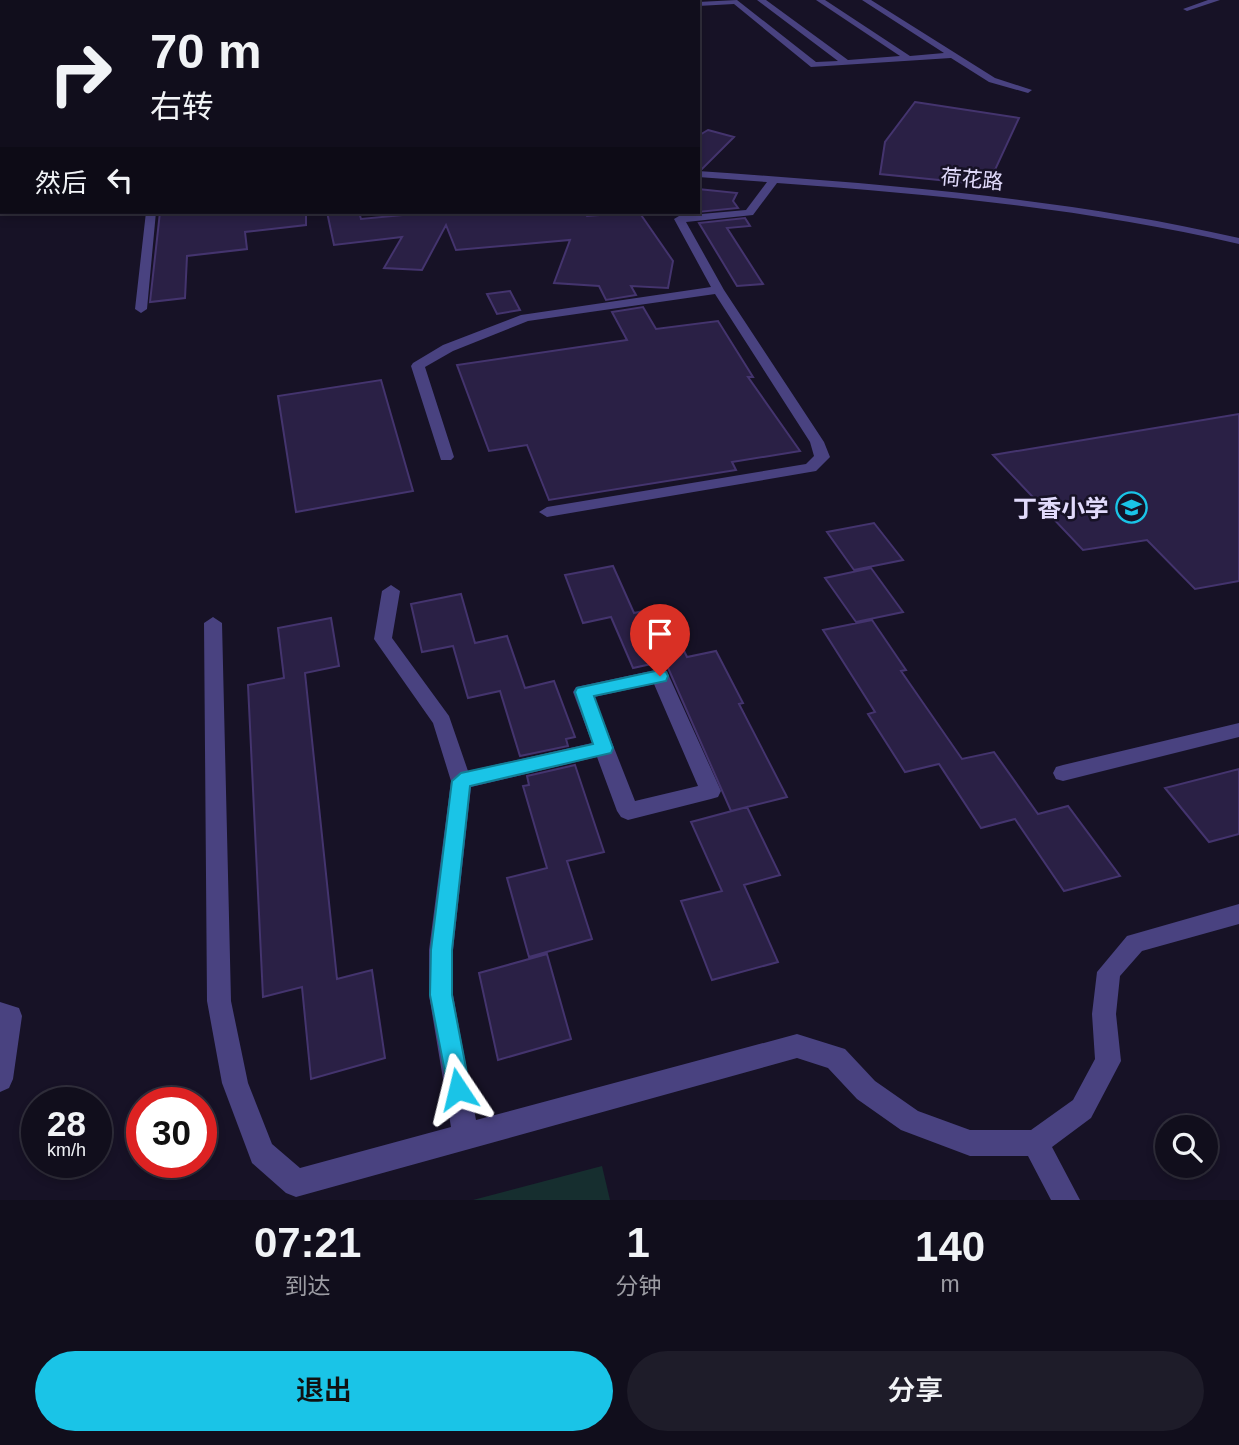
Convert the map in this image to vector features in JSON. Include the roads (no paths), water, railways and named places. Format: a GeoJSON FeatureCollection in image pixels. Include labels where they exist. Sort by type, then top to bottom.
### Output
{"type":"FeatureCollection","features":[{"type":"Feature","properties":{"kind":"street"},"geometry":{"type":"LineString","coordinates":[[761,0],[845,62]]}},
{"type":"Feature","properties":{"kind":"street"},"geometry":{"type":"LineString","coordinates":[[820,0],[909,59]]}},
{"type":"Feature","properties":{"kind":"street"},"geometry":{"type":"LineString","coordinates":[[866,0],[992,80],[1028,90]]}},
{"type":"Feature","properties":{"kind":"street"},"geometry":{"type":"LineString","coordinates":[[1187,9],[1216,0]]}},
{"type":"Feature","properties":{"kind":"street"},"geometry":{"type":"LineString","coordinates":[[700,4],[734,1],[814,65],[953,55]]}},
{"type":"Feature","properties":{"kind":"street","name":"荷花路"},"geometry":{"type":"LineString","coordinates":[[700,174],[1053,206],[1188,228],[1239,241]]}},
{"type":"Feature","properties":{"kind":"street"},"geometry":{"type":"LineString","coordinates":[[547,512],[811,468],[822,457],[817,442],[718,290],[679,219],[749,213],[774,180]]}},
{"type":"Feature","properties":{"kind":"street"},"geometry":{"type":"LineString","coordinates":[[141,309],[151,214]]}},
{"type":"Feature","properties":{"kind":"street"},"geometry":{"type":"LineString","coordinates":[[446,457],[418,366],[448,348],[525,318],[718,290]]}},
{"type":"Feature","properties":{"kind":"street"},"geometry":{"type":"LineString","coordinates":[[391,591],[383,639],[442,721],[461,781],[441,950],[441,995],[466,1136]]}},
{"type":"Feature","properties":{"kind":"street"},"geometry":{"type":"LineString","coordinates":[[213,623],[219,1001],[235,1083],[262,1153],[296,1183],[797,1046],[836,1058],[866,1090],[911,1121],[970,1143],[1035,1143],[1082,1109],[1108,1061],[1104,1014],[1109,972],[1135,943],[1239,914]]}},
{"type":"Feature","properties":{"kind":"street"},"geometry":{"type":"LineString","coordinates":[[660,676],[711,791],[628,811],[604,748],[583,692],[660,676]]}},
{"type":"Feature","properties":{"kind":"street"},"geometry":{"type":"LineString","coordinates":[[1063,773],[1239,730]]}},
{"type":"Feature","properties":{"kind":"street"},"geometry":{"type":"LineString","coordinates":[[461,781],[604,748]]}},
{"type":"Feature","properties":{"kind":"street"},"geometry":{"type":"LineString","coordinates":[[0,1014],[9,1016],[0,1079]]}},
{"type":"Feature","properties":{"kind":"street"},"geometry":{"type":"LineString","coordinates":[[1035,1143],[1066,1200]]}},
{"type":"Feature","properties":{"kind":"place","name":"丁香小学"},"geometry":{"type":"Point","coordinates":[1132,508]}}]}
